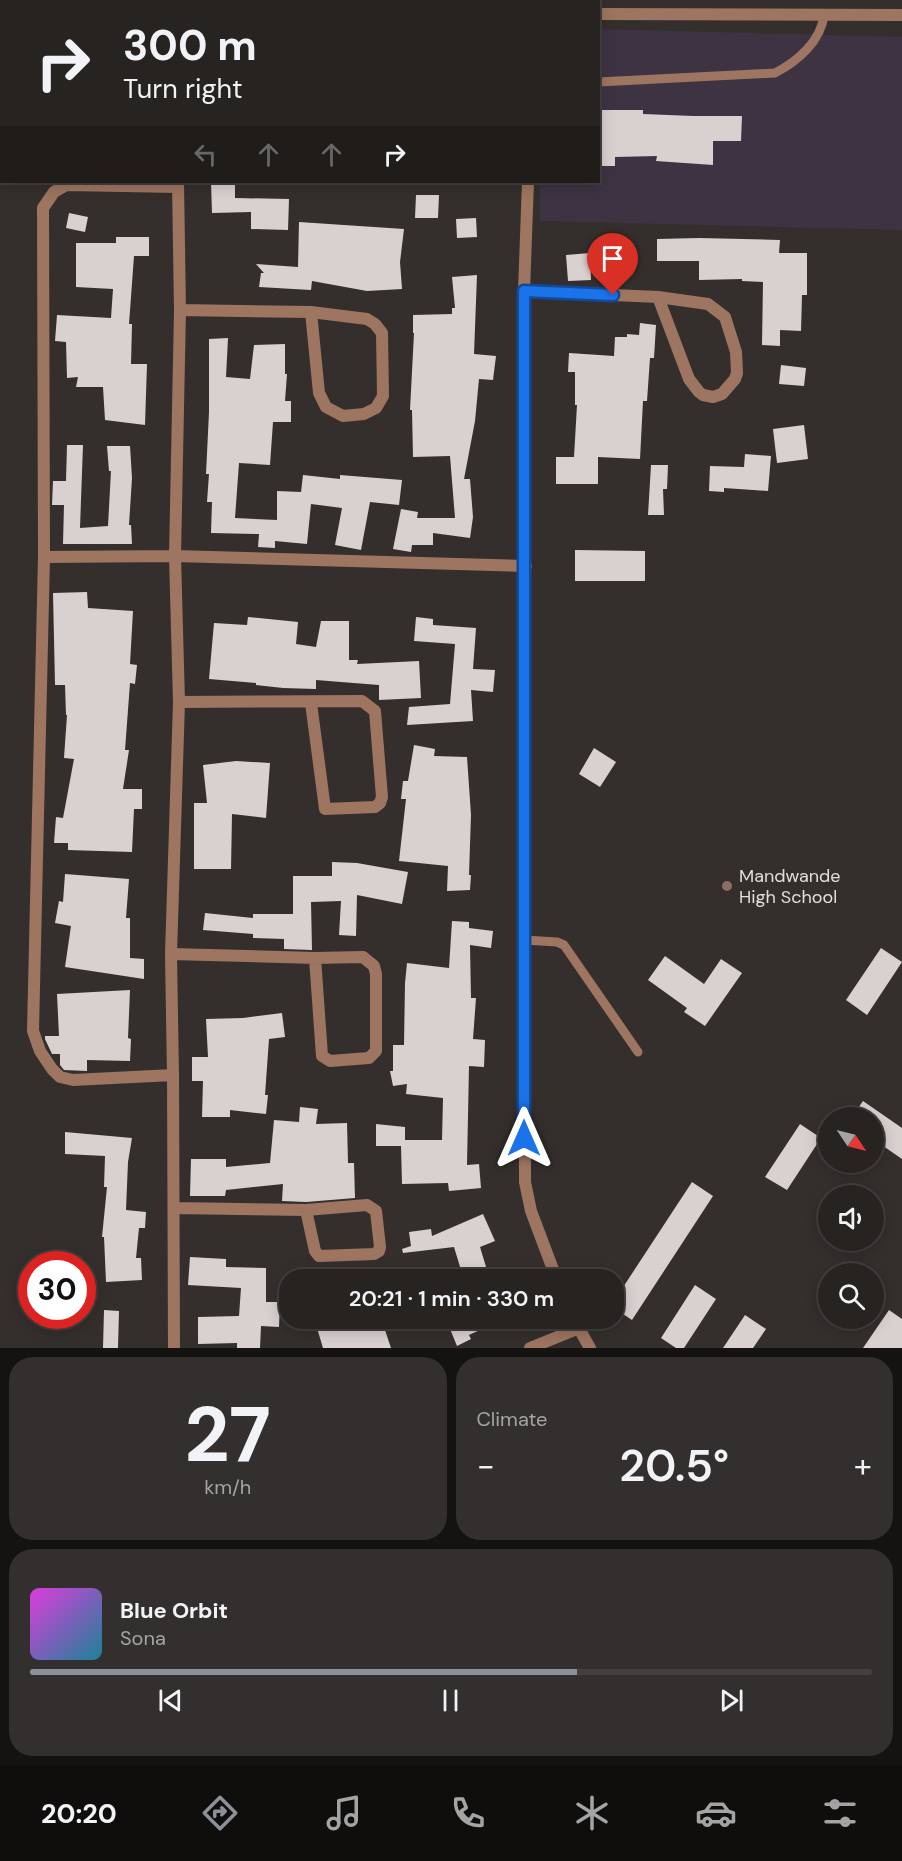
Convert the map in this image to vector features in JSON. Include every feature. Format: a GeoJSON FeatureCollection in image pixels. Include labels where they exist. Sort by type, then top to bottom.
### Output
{"type":"FeatureCollection","features":[{"type":"Feature","properties":{"kind":"street"},"geometry":{"type":"LineString","coordinates":[[600,14],[902,15]]}},
{"type":"Feature","properties":{"kind":"street"},"geometry":{"type":"LineString","coordinates":[[528,183],[524,291],[525,1182],[531,1211],[553,1269]]}},
{"type":"Feature","properties":{"kind":"street"},"geometry":{"type":"LineString","coordinates":[[173,1075],[74,1080],[60,1077],[52,1069],[35,1041],[33,1032],[44,557],[43,208],[54,192],[66,185],[178,184],[180,310],[175,556],[178,702],[171,954],[173,1075],[174,1348]]}},
{"type":"Feature","properties":{"kind":"street"},"geometry":{"type":"LineString","coordinates":[[524,291],[658,297],[705,303],[725,317],[736,352],[735,379],[722,394],[712,397],[703,395],[689,379],[658,297]]}},
{"type":"Feature","properties":{"kind":"street"},"geometry":{"type":"LineString","coordinates":[[180,310],[311,312],[367,319],[375,324],[382,333],[383,396],[376,408],[364,414],[343,416],[326,407],[319,393],[311,312]]}},
{"type":"Feature","properties":{"kind":"street"},"geometry":{"type":"LineString","coordinates":[[44,557],[175,556],[525,566]]}},
{"type":"Feature","properties":{"kind":"street"},"geometry":{"type":"LineString","coordinates":[[178,702],[362,701],[375,711],[382,797],[380,803],[375,807],[325,809],[311,703]]}},
{"type":"Feature","properties":{"kind":"street"},"geometry":{"type":"LineString","coordinates":[[171,954],[363,957],[374,966],[376,974],[376,1046],[374,1054],[369,1058],[330,1061],[321,1056],[315,958]]}},
{"type":"Feature","properties":{"kind":"street"},"geometry":{"type":"LineString","coordinates":[[174,1208],[306,1210],[367,1205],[374,1208],[379,1251],[374,1254],[319,1256],[315,1251],[306,1210]]}},
{"type":"Feature","properties":{"kind":"street"},"geometry":{"type":"LineString","coordinates":[[530,1348],[566,1329]]}},
{"type":"Feature","properties":{"kind":"street"},"geometry":{"type":"LineString","coordinates":[[578,1329],[590,1348]]}},
{"type":"Feature","properties":{"kind":"lane"},"geometry":{"type":"LineString","coordinates":[[600,82],[775,73],[791,64],[812,45],[823,28],[824,15]]}},
{"type":"Feature","properties":{"kind":"lane"},"geometry":{"type":"LineString","coordinates":[[524,940],[556,942],[564,945],[638,1052]]}},
{"type":"Feature","properties":{"kind":"shaded area"},"geometry":{"type":"Polygon","coordinates":[[[600,29],[902,37],[902,230],[540,221],[540,183],[600,183],[600,29]]]}},
{"type":"Feature","properties":{"kind":"building"},"geometry":{"type":"Polygon","coordinates":[[[600,110],[643,110],[643,114],[742,116],[741,141],[713,141],[713,165],[656,161],[657,156],[615,157],[615,166],[600,166],[600,110]]]}},
{"type":"Feature","properties":{"kind":"building"},"geometry":{"type":"Polygon","coordinates":[[[211,183],[235,183],[235,198],[289,199],[288,230],[251,229],[251,212],[212,213],[211,183]]]}},
{"type":"Feature","properties":{"kind":"building"},"geometry":{"type":"Polygon","coordinates":[[[416,195],[439,195],[438,218],[415,218],[416,195]]]}},
{"type":"Feature","properties":{"kind":"building"},"geometry":{"type":"Polygon","coordinates":[[[69,213],[88,217],[85,232],[66,228],[69,213]]]}},
{"type":"Feature","properties":{"kind":"building"},"geometry":{"type":"Polygon","coordinates":[[[476,218],[477,237],[457,238],[456,219],[476,218]]]}},
{"type":"Feature","properties":{"kind":"building"},"geometry":{"type":"Polygon","coordinates":[[[299,222],[404,229],[400,262],[402,289],[367,291],[312,281],[311,290],[259,287],[261,273],[264,273],[256,264],[298,267],[299,222]]]}},
{"type":"Feature","properties":{"kind":"building"},"geometry":{"type":"Polygon","coordinates":[[[116,237],[149,237],[149,256],[134,256],[129,324],[132,324],[131,364],[147,364],[145,425],[105,420],[103,387],[76,387],[78,377],[67,378],[66,342],[55,341],[57,315],[111,318],[113,289],[76,287],[76,243],[116,243],[116,237]]]}},
{"type":"Feature","properties":{"kind":"building"},"geometry":{"type":"Polygon","coordinates":[[[657,239],[780,240],[779,253],[807,253],[807,295],[802,295],[801,331],[780,330],[780,346],[762,345],[763,282],[742,281],[742,279],[699,280],[699,261],[657,261],[657,239]]]}},
{"type":"Feature","properties":{"kind":"building"},"geometry":{"type":"Polygon","coordinates":[[[590,253],[591,280],[568,281],[566,255],[590,253]]]}},
{"type":"Feature","properties":{"kind":"building"},"geometry":{"type":"Polygon","coordinates":[[[477,275],[474,354],[496,356],[493,380],[479,379],[475,421],[464,479],[470,479],[473,517],[470,538],[433,533],[433,545],[412,545],[411,552],[393,549],[401,509],[418,512],[417,518],[455,518],[450,456],[413,457],[412,410],[410,410],[413,315],[452,314],[452,308],[455,308],[452,277],[477,275]]]}},
{"type":"Feature","properties":{"kind":"building"},"geometry":{"type":"Polygon","coordinates":[[[640,323],[656,325],[654,358],[650,358],[647,401],[643,401],[640,459],[598,457],[598,484],[556,484],[556,457],[574,457],[577,405],[575,405],[575,372],[568,372],[569,353],[614,356],[615,337],[627,337],[627,334],[639,335],[640,323]]]}},
{"type":"Feature","properties":{"kind":"building"},"geometry":{"type":"Polygon","coordinates":[[[228,338],[226,377],[250,379],[254,345],[285,344],[285,374],[287,374],[285,401],[291,401],[291,422],[273,422],[270,465],[239,463],[235,518],[277,520],[277,491],[301,492],[303,475],[340,479],[340,475],[402,480],[399,505],[370,502],[361,550],[335,545],[342,508],[311,504],[307,544],[275,541],[275,548],[258,547],[259,534],[211,533],[212,502],[207,502],[209,474],[206,474],[209,339],[228,338]]]}},
{"type":"Feature","properties":{"kind":"building"},"geometry":{"type":"Polygon","coordinates":[[[781,365],[806,368],[804,386],[779,384],[781,365]]]}},
{"type":"Feature","properties":{"kind":"building"},"geometry":{"type":"Polygon","coordinates":[[[804,425],[808,459],[777,463],[773,429],[804,425]]]}},
{"type":"Feature","properties":{"kind":"building"},"geometry":{"type":"Polygon","coordinates":[[[67,445],[83,445],[80,528],[108,526],[111,471],[109,471],[107,446],[130,446],[132,478],[129,525],[131,525],[132,544],[63,544],[64,505],[52,505],[53,481],[66,481],[67,445]]]}},
{"type":"Feature","properties":{"kind":"building"},"geometry":{"type":"Polygon","coordinates":[[[745,454],[771,456],[768,491],[724,488],[724,492],[709,491],[710,466],[744,467],[745,454]]]}},
{"type":"Feature","properties":{"kind":"building"},"geometry":{"type":"Polygon","coordinates":[[[651,465],[668,465],[667,489],[663,489],[664,515],[648,515],[651,465]]]}},
{"type":"Feature","properties":{"kind":"building"},"geometry":{"type":"Polygon","coordinates":[[[575,550],[645,551],[645,581],[575,581],[575,550]]]}},
{"type":"Feature","properties":{"kind":"building"},"geometry":{"type":"Polygon","coordinates":[[[87,592],[88,608],[133,611],[130,664],[137,665],[135,684],[130,683],[125,750],[129,750],[123,789],[142,789],[142,809],[134,809],[132,852],[68,850],[68,843],[54,843],[56,817],[63,818],[74,759],[64,758],[67,715],[65,685],[55,685],[53,593],[87,592]]]}},
{"type":"Feature","properties":{"kind":"building"},"geometry":{"type":"Polygon","coordinates":[[[248,617],[298,622],[296,644],[316,647],[321,621],[349,621],[349,660],[358,660],[357,664],[419,661],[421,698],[379,700],[379,685],[316,680],[316,689],[283,688],[209,679],[214,623],[247,625],[248,617]]]}},
{"type":"Feature","properties":{"kind":"building"},"geometry":{"type":"Polygon","coordinates":[[[416,617],[433,619],[433,625],[476,628],[473,669],[495,670],[493,692],[471,690],[473,721],[407,725],[409,707],[450,704],[455,644],[414,641],[416,617]]]}},
{"type":"Feature","properties":{"kind":"building"},"geometry":{"type":"Polygon","coordinates":[[[414,745],[435,749],[434,756],[467,757],[471,815],[470,890],[447,891],[448,866],[399,861],[406,799],[401,799],[403,781],[408,781],[414,745]]]}},
{"type":"Feature","properties":{"kind":"building"},"geometry":{"type":"Polygon","coordinates":[[[594,748],[616,762],[600,787],[579,774],[594,748]]]}},
{"type":"Feature","properties":{"kind":"building"},"geometry":{"type":"Polygon","coordinates":[[[236,761],[270,763],[266,818],[232,814],[231,869],[194,869],[194,803],[207,803],[203,765],[236,761]]]}},
{"type":"Feature","properties":{"kind":"building"},"geometry":{"type":"Polygon","coordinates":[[[332,862],[357,863],[408,872],[402,904],[357,895],[356,936],[339,935],[341,901],[311,902],[312,950],[284,949],[284,939],[253,938],[253,934],[203,930],[205,913],[253,918],[253,914],[293,914],[293,876],[332,876],[332,862]]]}},
{"type":"Feature","properties":{"kind":"building"},"geometry":{"type":"Polygon","coordinates":[[[65,874],[129,879],[126,918],[130,918],[130,958],[144,959],[144,979],[65,967],[71,926],[55,923],[59,901],[63,902],[65,874]]]}},
{"type":"Feature","properties":{"kind":"building"},"geometry":{"type":"Polygon","coordinates":[[[452,921],[469,922],[469,928],[493,931],[491,948],[470,945],[471,998],[476,998],[473,1039],[485,1040],[484,1067],[469,1066],[467,1165],[479,1164],[481,1188],[449,1191],[448,1183],[402,1184],[401,1146],[376,1146],[376,1124],[405,1127],[405,1140],[442,1140],[443,1098],[406,1094],[407,1084],[393,1086],[390,1071],[393,1071],[393,1045],[404,1045],[407,963],[449,968],[452,921]]]}},
{"type":"Feature","properties":{"kind":"building"},"geometry":{"type":"Polygon","coordinates":[[[881,948],[902,962],[867,1015],[846,1000],[881,948]]]}},
{"type":"Feature","properties":{"kind":"building"},"geometry":{"type":"Polygon","coordinates":[[[665,956],[704,984],[721,959],[742,973],[705,1026],[684,1012],[687,1008],[648,980],[665,956]]]}},
{"type":"Feature","properties":{"kind":"building"},"geometry":{"type":"Polygon","coordinates":[[[130,990],[128,1038],[131,1039],[130,1061],[87,1060],[87,1071],[64,1070],[60,1065],[60,1054],[52,1054],[45,1039],[45,1036],[59,1036],[57,994],[130,990]]]}},
{"type":"Feature","properties":{"kind":"building"},"geometry":{"type":"Polygon","coordinates":[[[282,1013],[285,1037],[269,1039],[266,1114],[230,1110],[230,1117],[202,1117],[203,1081],[192,1081],[192,1057],[208,1057],[206,1019],[243,1018],[282,1013]]]}},
{"type":"Feature","properties":{"kind":"building"},"geometry":{"type":"Polygon","coordinates":[[[863,1101],[872,1107],[859,1107],[863,1101]]]}},
{"type":"Feature","properties":{"kind":"building"},"geometry":{"type":"Polygon","coordinates":[[[300,1107],[318,1109],[316,1124],[347,1123],[348,1163],[354,1163],[355,1198],[306,1202],[282,1201],[283,1184],[226,1190],[225,1196],[190,1196],[191,1159],[226,1159],[226,1167],[270,1163],[274,1120],[299,1122],[300,1107]]]}},
{"type":"Feature","properties":{"kind":"building"},"geometry":{"type":"Polygon","coordinates":[[[884,1116],[902,1128],[902,1159],[884,1147],[884,1116]]]}},
{"type":"Feature","properties":{"kind":"building"},"geometry":{"type":"Polygon","coordinates":[[[800,1124],[818,1136],[818,1143],[787,1190],[765,1177],[800,1124]]]}},
{"type":"Feature","properties":{"kind":"building"},"geometry":{"type":"Polygon","coordinates":[[[65,1132],[132,1138],[128,1162],[126,1210],[146,1212],[145,1228],[139,1228],[136,1258],[141,1258],[142,1280],[106,1282],[104,1237],[102,1237],[107,1187],[104,1187],[105,1156],[65,1154],[65,1132]]]}},
{"type":"Feature","properties":{"kind":"building"},"geometry":{"type":"Polygon","coordinates":[[[692,1182],[713,1196],[632,1320],[624,1315],[624,1286],[692,1182]]]}},
{"type":"Feature","properties":{"kind":"building"},"geometry":{"type":"Polygon","coordinates":[[[483,1214],[495,1241],[480,1247],[487,1269],[461,1269],[454,1247],[403,1253],[402,1249],[411,1246],[409,1232],[431,1229],[432,1236],[483,1214]]]}},
{"type":"Feature","properties":{"kind":"building"},"geometry":{"type":"Polygon","coordinates":[[[190,1257],[226,1259],[226,1267],[266,1268],[266,1302],[279,1302],[279,1327],[261,1326],[260,1348],[237,1348],[237,1343],[198,1344],[198,1317],[239,1316],[241,1288],[188,1285],[190,1257]]]}},
{"type":"Feature","properties":{"kind":"building"},"geometry":{"type":"Polygon","coordinates":[[[695,1285],[716,1299],[684,1348],[676,1348],[661,1338],[695,1285]]]}},
{"type":"Feature","properties":{"kind":"building"},"geometry":{"type":"Polygon","coordinates":[[[104,1310],[119,1311],[118,1348],[103,1348],[104,1310]]]}},
{"type":"Feature","properties":{"kind":"building"},"geometry":{"type":"Polygon","coordinates":[[[889,1310],[902,1319],[902,1348],[863,1348],[876,1329],[884,1329],[884,1317],[889,1310]]]}},
{"type":"Feature","properties":{"kind":"building"},"geometry":{"type":"Polygon","coordinates":[[[745,1315],[766,1329],[753,1348],[723,1348],[745,1315]]]}},
{"type":"Feature","properties":{"kind":"building"},"geometry":{"type":"Polygon","coordinates":[[[317,1329],[385,1329],[391,1348],[323,1348],[317,1329]]]}},
{"type":"Feature","properties":{"kind":"building"},"geometry":{"type":"Polygon","coordinates":[[[450,1329],[482,1329],[469,1335],[471,1339],[457,1346],[450,1329]]]}},
{"type":"Feature","properties":{"kind":"place","name":"Mandwande High School"},"geometry":{"type":"Point","coordinates":[727,886]}},
{"type":"Feature","properties":{"kind":"route"},"geometry":{"type":"LineString","coordinates":[[524,1138],[524,291],[613,295]]}}]}
